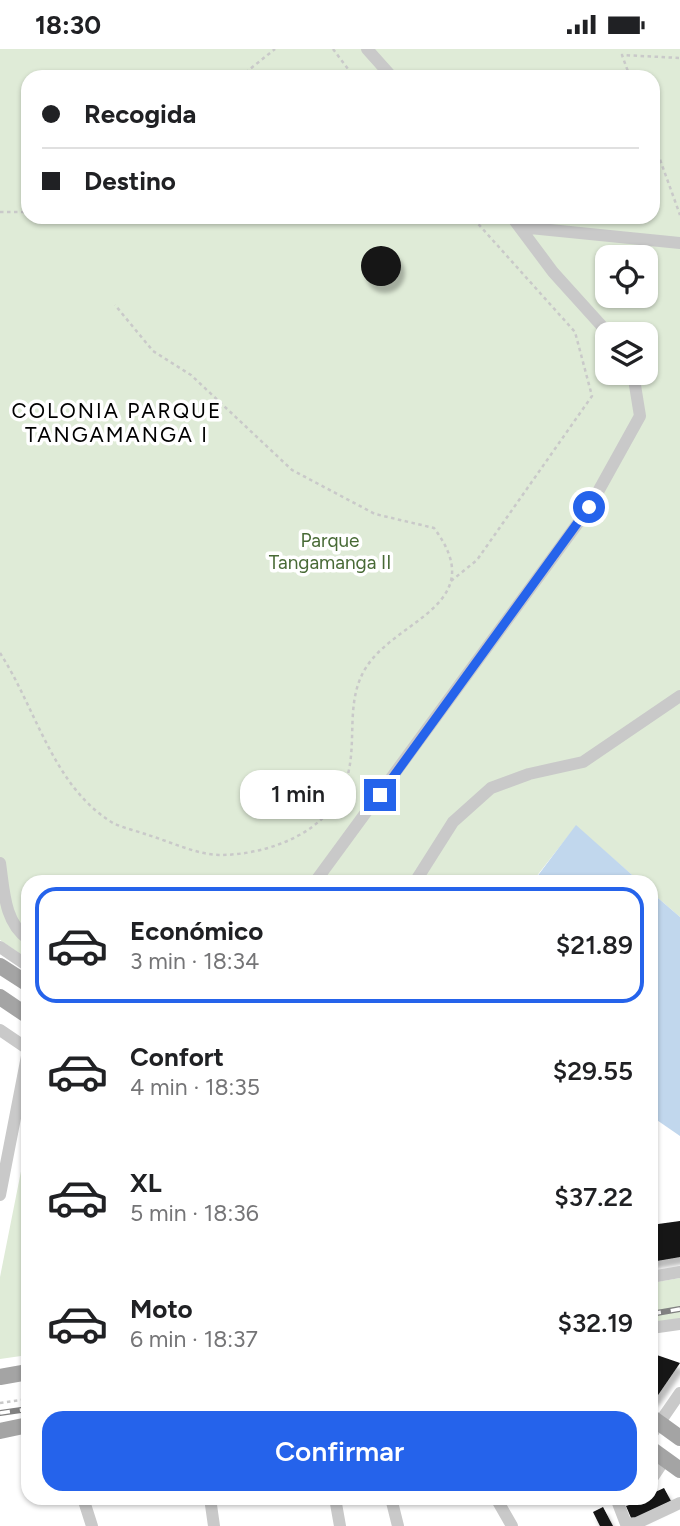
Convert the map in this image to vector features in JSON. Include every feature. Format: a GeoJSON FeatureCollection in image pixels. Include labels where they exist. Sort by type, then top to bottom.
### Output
{"type":"FeatureCollection","features":[{"type":"Feature","properties":{"kind":"main road"},"geometry":{"type":"LineString","coordinates":[[0,965],[21,979]]}},
{"type":"Feature","properties":{"kind":"main road"},"geometry":{"type":"LineString","coordinates":[[0,997],[21,1011]]}},
{"type":"Feature","properties":{"kind":"main road"},"geometry":{"type":"LineString","coordinates":[[0,1377],[21,1373]]}},
{"type":"Feature","properties":{"kind":"main road"},"geometry":{"type":"LineString","coordinates":[[0,1431],[21,1426]]}},
{"type":"Feature","properties":{"kind":"main road"},"geometry":{"type":"LineString","coordinates":[[658,1427],[680,1438]]}},
{"type":"Feature","properties":{"kind":"main road"},"geometry":{"type":"LineString","coordinates":[[658,1454],[680,1470]]}},
{"type":"Feature","properties":{"kind":"street"},"geometry":{"type":"LineString","coordinates":[[368,49],[385,70]]}},
{"type":"Feature","properties":{"kind":"street"},"geometry":{"type":"LineString","coordinates":[[517,224],[553,272],[598,322]]}},
{"type":"Feature","properties":{"kind":"street"},"geometry":{"type":"LineString","coordinates":[[532,224],[680,243]]}},
{"type":"Feature","properties":{"kind":"street"},"geometry":{"type":"LineString","coordinates":[[320,875],[589,507],[640,416],[635,385]]}},
{"type":"Feature","properties":{"kind":"street"},"geometry":{"type":"LineString","coordinates":[[419,875],[453,822],[491,787],[529,774],[583,762],[680,696]]}},
{"type":"Feature","properties":{"kind":"street"},"geometry":{"type":"LineString","coordinates":[[0,863],[5,901],[15,930],[21,934]]}},
{"type":"Feature","properties":{"kind":"street"},"geometry":{"type":"LineString","coordinates":[[0,947],[21,961]]}},
{"type":"Feature","properties":{"kind":"street"},"geometry":{"type":"LineString","coordinates":[[0,1030],[21,1045]]}},
{"type":"Feature","properties":{"kind":"street"},"geometry":{"type":"LineString","coordinates":[[0,1195],[21,1086]]}},
{"type":"Feature","properties":{"kind":"street"},"geometry":{"type":"LineString","coordinates":[[658,1275],[680,1272]]}},
{"type":"Feature","properties":{"kind":"street"},"geometry":{"type":"LineString","coordinates":[[658,1327],[680,1324]]}},
{"type":"Feature","properties":{"kind":"street"},"geometry":{"type":"LineString","coordinates":[[658,1420],[680,1393]]}},
{"type":"Feature","properties":{"kind":"street"},"geometry":{"type":"LineString","coordinates":[[658,1470],[665,1459]]}},
{"type":"Feature","properties":{"kind":"street"},"geometry":{"type":"LineString","coordinates":[[619,1505],[626,1524],[636,1523],[680,1503]]}},
{"type":"Feature","properties":{"kind":"street"},"geometry":{"type":"LineString","coordinates":[[85,1505],[92,1526]]}},
{"type":"Feature","properties":{"kind":"street"},"geometry":{"type":"LineString","coordinates":[[211,1505],[214,1526]]}},
{"type":"Feature","properties":{"kind":"street"},"geometry":{"type":"LineString","coordinates":[[336,1505],[340,1526]]}},
{"type":"Feature","properties":{"kind":"street"},"geometry":{"type":"LineString","coordinates":[[393,1505],[398,1526]]}},
{"type":"Feature","properties":{"kind":"street"},"geometry":{"type":"LineString","coordinates":[[500,1505],[512,1526]]}},
{"type":"Feature","properties":{"kind":"path"},"geometry":{"type":"LineString","coordinates":[[249,70],[275,49]]}},
{"type":"Feature","properties":{"kind":"path"},"geometry":{"type":"LineString","coordinates":[[333,49],[349,70]]}},
{"type":"Feature","properties":{"kind":"path"},"geometry":{"type":"LineString","coordinates":[[627,70],[622,55],[680,58]]}},
{"type":"Feature","properties":{"kind":"path"},"geometry":{"type":"LineString","coordinates":[[660,159],[680,215]]}},
{"type":"Feature","properties":{"kind":"path"},"geometry":{"type":"LineString","coordinates":[[0,212],[21,212]]}},
{"type":"Feature","properties":{"kind":"path"},"geometry":{"type":"LineString","coordinates":[[0,653],[58,763],[89,803],[114,823],[195,851],[218,855],[252,852],[289,841],[315,826],[340,797],[348,774],[358,683],[368,664],[386,646],[440,604],[451,581],[477,560],[592,396],[575,332],[478,224]]}},
{"type":"Feature","properties":{"kind":"path"},"geometry":{"type":"LineString","coordinates":[[115,305],[153,351],[191,375],[292,470],[375,514],[434,528],[448,547],[451,581]]}},
{"type":"Feature","properties":{"kind":"path"},"geometry":{"type":"LineString","coordinates":[[0,1403],[21,1400]]}},
{"type":"Feature","properties":{"kind":"green space","name":"Parque Tangamanga II"},"geometry":{"type":"Polygon","coordinates":[[[0,49],[680,49],[680,917],[658,898],[658,875],[632,875],[576,826],[538,875],[21,875],[21,954],[0,940],[0,49]]]}},
{"type":"Feature","properties":{"kind":"green space"},"geometry":{"type":"Polygon","coordinates":[[[21,1171],[21,1356],[0,1359],[0,1277],[21,1171]]]}},
{"type":"Feature","properties":{"kind":"green space"},"geometry":{"type":"Polygon","coordinates":[[[680,1278],[680,1321],[658,1324],[658,1282],[680,1278]]]}},
{"type":"Feature","properties":{"kind":"water"},"geometry":{"type":"Polygon","coordinates":[[[576,825],[632,875],[538,875],[576,825]]]}},
{"type":"Feature","properties":{"kind":"water"},"geometry":{"type":"Polygon","coordinates":[[[658,898],[680,917],[680,1136],[658,1121],[658,898]]]}},
{"type":"Feature","properties":{"kind":"building"},"geometry":{"type":"Polygon","coordinates":[[[381,246],[395,252],[401,266],[395,280],[381,286],[367,280],[361,266],[367,252],[381,246]]]}},
{"type":"Feature","properties":{"kind":"building"},"geometry":{"type":"Polygon","coordinates":[[[680,1221],[680,1257],[658,1261],[658,1224],[680,1221]]]}},
{"type":"Feature","properties":{"kind":"building"},"geometry":{"type":"Polygon","coordinates":[[[658,1355],[680,1363],[658,1395],[658,1355]]]}},
{"type":"Feature","properties":{"kind":"building"},"geometry":{"type":"Polygon","coordinates":[[[664,1488],[671,1501],[632,1520],[626,1506],[658,1505],[658,1491],[664,1488]]]}},
{"type":"Feature","properties":{"kind":"building"},"geometry":{"type":"Polygon","coordinates":[[[603,1507],[613,1526],[600,1526],[593,1512],[603,1507]]]}},
{"type":"Feature","properties":{"kind":"railway"},"geometry":{"type":"LineString","coordinates":[[658,1313],[680,1309]]}},
{"type":"Feature","properties":{"kind":"railway"},"geometry":{"type":"LineString","coordinates":[[0,1413],[21,1410]]}},
{"type":"Feature","properties":{"kind":"district","name":"COLONIA PARQUE TANGAMANGA I"},"geometry":{"type":"Point","coordinates":[117,422]}},
{"type":"Feature","properties":{"kind":"route"},"geometry":{"type":"LineString","coordinates":[[380,795],[589,507]]}}]}
